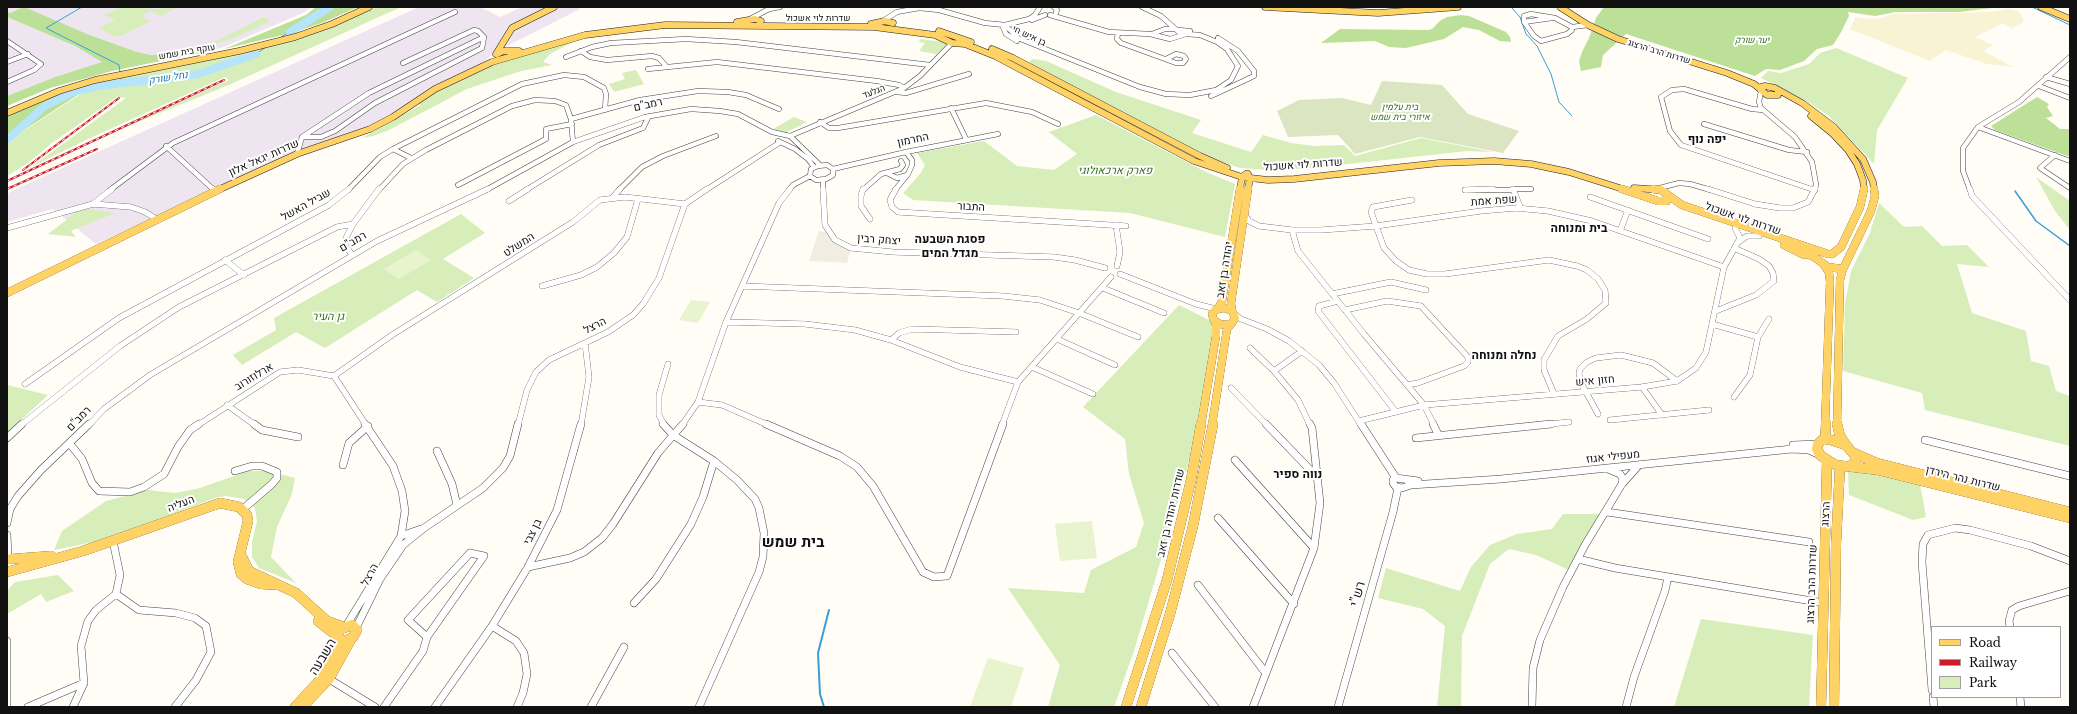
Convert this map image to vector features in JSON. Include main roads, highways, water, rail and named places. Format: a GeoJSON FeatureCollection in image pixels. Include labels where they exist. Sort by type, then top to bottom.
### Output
{"type":"FeatureCollection","features":[{"type":"Feature","properties":{"kind":"main road","name":"עוקף בית שמש"},"geometry":{"type":"LineString","coordinates":[[7,108],[56,88],[95,76],[227,52],[293,34],[361,7]]}},
{"type":"Feature","properties":{"kind":"main road","name":"עוקף בית שמש"},"geometry":{"type":"LineString","coordinates":[[7,113],[45,96],[95,80],[284,40],[332,24],[369,7]]}},
{"type":"Feature","properties":{"kind":"main road"},"geometry":{"type":"LineString","coordinates":[[503,55],[502,45],[512,28],[554,7]]}},
{"type":"Feature","properties":{"kind":"main road"},"geometry":{"type":"LineString","coordinates":[[1264,7],[1378,12],[1458,7]]}},
{"type":"Feature","properties":{"kind":"main road"},"geometry":{"type":"LineString","coordinates":[[1317,7],[1413,7]]}},
{"type":"Feature","properties":{"kind":"main road","name":"שדרות הרב הרצוג"},"geometry":{"type":"LineString","coordinates":[[1560,7],[1588,25],[1642,48],[1734,76],[1754,84],[1761,90],[1774,94]]}},
{"type":"Feature","properties":{"kind":"main road","name":"שדרות הרב הרצוג"},"geometry":{"type":"LineString","coordinates":[[1568,7],[1595,24],[1622,36],[1657,49],[1719,66],[1770,86],[1774,94]]}},
{"type":"Feature","properties":{"kind":"main road"},"geometry":{"type":"LineString","coordinates":[[2041,7],[2070,19]]}},
{"type":"Feature","properties":{"kind":"main road"},"geometry":{"type":"LineString","coordinates":[[755,26],[760,24],[761,20]]}},
{"type":"Feature","properties":{"kind":"main road","name":"שדרות לוי אשכול"},"geometry":{"type":"LineString","coordinates":[[748,22],[761,20],[797,23],[880,24],[891,25],[955,40],[995,56],[1194,161],[1214,169],[1247,176],[1294,179],[1440,163],[1494,161],[1555,169],[1654,200],[1805,252],[1832,268],[1844,266],[1841,258],[1682,205],[1668,195],[1654,189],[1636,188],[1556,166],[1491,158],[1438,160],[1277,175],[1247,176]]}},
{"type":"Feature","properties":{"kind":"main road","name":"שדרות לוי אשכול"},"geometry":{"type":"LineString","coordinates":[[748,22],[755,26],[880,24]]}},
{"type":"Feature","properties":{"kind":"main road","name":"שדרות יגאל אלון"},"geometry":{"type":"LineString","coordinates":[[7,293],[297,154],[359,134],[393,117],[435,89],[503,55],[585,34],[664,25],[748,22]]}},
{"type":"Feature","properties":{"kind":"main road"},"geometry":{"type":"LineString","coordinates":[[1761,90],[1763,86],[1770,86]]}},
{"type":"Feature","properties":{"kind":"main road"},"geometry":{"type":"LineString","coordinates":[[1774,94],[1795,105],[1826,128],[1848,150],[1860,171],[1863,186],[1862,200],[1841,248],[1830,254],[1820,256],[1829,273],[1830,286],[1821,442],[1835,440],[1846,445]]}},
{"type":"Feature","properties":{"kind":"main road"},"geometry":{"type":"LineString","coordinates":[[1774,94],[1802,103],[1834,127],[1857,150],[1870,172],[1874,188],[1873,203],[1844,266],[1840,280],[1837,424],[1840,436],[1854,453],[1856,461],[1850,466]]}},
{"type":"Feature","properties":{"kind":"main road","name":"יהודה בן זאב"},"geometry":{"type":"LineString","coordinates":[[1232,312],[1231,303],[1244,216],[1247,176]]}},
{"type":"Feature","properties":{"kind":"main road","name":"שדרות יהודה בן זאב"},"geometry":{"type":"LineString","coordinates":[[1126,707],[1167,580],[1190,487],[1216,336],[1215,313],[1222,301],[1247,176]]}},
{"type":"Feature","properties":{"kind":"main road"},"geometry":{"type":"LineString","coordinates":[[1654,189],[1648,193],[1654,200],[1667,201],[1668,195]]}},
{"type":"Feature","properties":{"kind":"main road"},"geometry":{"type":"LineString","coordinates":[[1784,245],[1812,260],[1821,270],[1830,286]]}},
{"type":"Feature","properties":{"kind":"main road","name":"שדרות יגאל אלון"},"geometry":{"type":"LineString","coordinates":[[7,296],[53,271]]}},
{"type":"Feature","properties":{"kind":"main road"},"geometry":{"type":"LineString","coordinates":[[1141,707],[1177,589],[1194,519],[1207,460],[1228,329],[1235,318],[1232,312],[1225,308],[1215,313],[1222,324],[1231,323]]}},
{"type":"Feature","properties":{"kind":"main road","name":"שדרות הרב הרצוג"},"geometry":{"type":"LineString","coordinates":[[1821,442],[1817,449],[1824,458],[1824,603],[1821,707]]}},
{"type":"Feature","properties":{"kind":"main road","name":"שדרות נהר הירדן"},"geometry":{"type":"LineString","coordinates":[[1854,453],[1876,463],[2070,512]]}},
{"type":"Feature","properties":{"kind":"main road"},"geometry":{"type":"LineString","coordinates":[[1824,458],[1840,466]]}},
{"type":"Feature","properties":{"kind":"main road","name":"שדרות נהר הירדן"},"geometry":{"type":"LineString","coordinates":[[1840,466],[1878,470],[2070,518]]}},
{"type":"Feature","properties":{"kind":"main road","name":"הרצוג"},"geometry":{"type":"LineString","coordinates":[[1834,707],[1836,544],[1840,466]]}},
{"type":"Feature","properties":{"kind":"main road","name":"העליה"},"geometry":{"type":"LineString","coordinates":[[7,571],[83,551],[213,505],[228,504],[243,509],[247,515],[248,521],[241,555],[238,562],[241,574],[247,579],[261,584],[279,585],[296,593],[304,600]]}},
{"type":"Feature","properties":{"kind":"main road","name":"העליה"},"geometry":{"type":"LineString","coordinates":[[9,557],[83,551]]}},
{"type":"Feature","properties":{"kind":"main road"},"geometry":{"type":"LineString","coordinates":[[7,571],[9,557]]}},
{"type":"Feature","properties":{"kind":"main road"},"geometry":{"type":"LineString","coordinates":[[304,600],[327,621],[349,627]]}},
{"type":"Feature","properties":{"kind":"main road"},"geometry":{"type":"LineString","coordinates":[[304,600],[313,617],[338,638],[345,641],[351,639]]}},
{"type":"Feature","properties":{"kind":"main road","name":"השבעה"},"geometry":{"type":"LineString","coordinates":[[296,707],[320,680],[330,664],[339,631],[349,627],[356,632],[329,679],[302,707]]}},
{"type":"Feature","properties":{"kind":"waterway"},"geometry":{"type":"LineString","coordinates":[[82,7],[46,28],[119,65],[120,72]]}},
{"type":"Feature","properties":{"kind":"waterway","name":"נחל שורק"},"geometry":{"type":"LineString","coordinates":[[290,32],[330,7]]}},
{"type":"Feature","properties":{"kind":"waterway"},"geometry":{"type":"LineString","coordinates":[[1511,7],[1520,17],[1526,34],[1537,46],[1551,74],[1559,102],[1572,116]]}},
{"type":"Feature","properties":{"kind":"waterway"},"geometry":{"type":"LineString","coordinates":[[2032,7],[2070,25]]}},
{"type":"Feature","properties":{"kind":"waterway","name":"נחל שורק"},"geometry":{"type":"LineString","coordinates":[[281,37],[290,32]]}},
{"type":"Feature","properties":{"kind":"waterway","name":"נחל שורק"},"geometry":{"type":"LineString","coordinates":[[256,54],[266,47]]}},
{"type":"Feature","properties":{"kind":"waterway","name":"נחל שורק"},"geometry":{"type":"LineString","coordinates":[[7,140],[45,106],[73,92],[98,86],[198,74],[256,54]]}},
{"type":"Feature","properties":{"kind":"waterway","name":"נחל שורק"},"geometry":{"type":"LineString","coordinates":[[121,77],[122,83]]}},
{"type":"Feature","properties":{"kind":"waterway"},"geometry":{"type":"LineString","coordinates":[[2015,191],[2036,221],[2070,246]]}},
{"type":"Feature","properties":{"kind":"waterway"},"geometry":{"type":"LineString","coordinates":[[824,707],[820,694],[818,653],[829,610]]}},
{"type":"Feature","properties":{"kind":"railway"},"geometry":{"type":"LineString","coordinates":[[7,181],[224,80]]}},
{"type":"Feature","properties":{"kind":"railway"},"geometry":{"type":"LineString","coordinates":[[23,170],[119,98]]}},
{"type":"Feature","properties":{"kind":"railway"},"geometry":{"type":"LineString","coordinates":[[7,189],[97,149]]}},
{"type":"Feature","properties":{"kind":"district","name":"יפה נוף"},"geometry":{"type":"Point","coordinates":[1707,140]}},
{"type":"Feature","properties":{"kind":"district","name":"בית ומנוחה"},"geometry":{"type":"Point","coordinates":[1579,229]}},
{"type":"Feature","properties":{"kind":"district","name":"פסגת השבעה מגדל המים"},"geometry":{"type":"Point","coordinates":[950,247]}},
{"type":"Feature","properties":{"kind":"district","name":"נחלה ומנוחה"},"geometry":{"type":"Point","coordinates":[1504,356]}},
{"type":"Feature","properties":{"kind":"district","name":"נווה ספיר"},"geometry":{"type":"Point","coordinates":[1298,475]}},
{"type":"Feature","properties":{"kind":"district","name":"בית שמש"},"geometry":{"type":"Point","coordinates":[793,543]}},
{"type":"Feature","properties":{"kind":"park label","name":"יער שורק"},"geometry":{"type":"Point","coordinates":[1752,40]}},
{"type":"Feature","properties":{"kind":"park label","name":"בית עלמין איזורי בית שמש"},"geometry":{"type":"Point","coordinates":[1400,112]}},
{"type":"Feature","properties":{"kind":"park label","name":"פארק ארכאולוגי"},"geometry":{"type":"Point","coordinates":[1115,171]}},
{"type":"Feature","properties":{"kind":"park label","name":"גן העיר"},"geometry":{"type":"Point","coordinates":[328,317]}}]}
